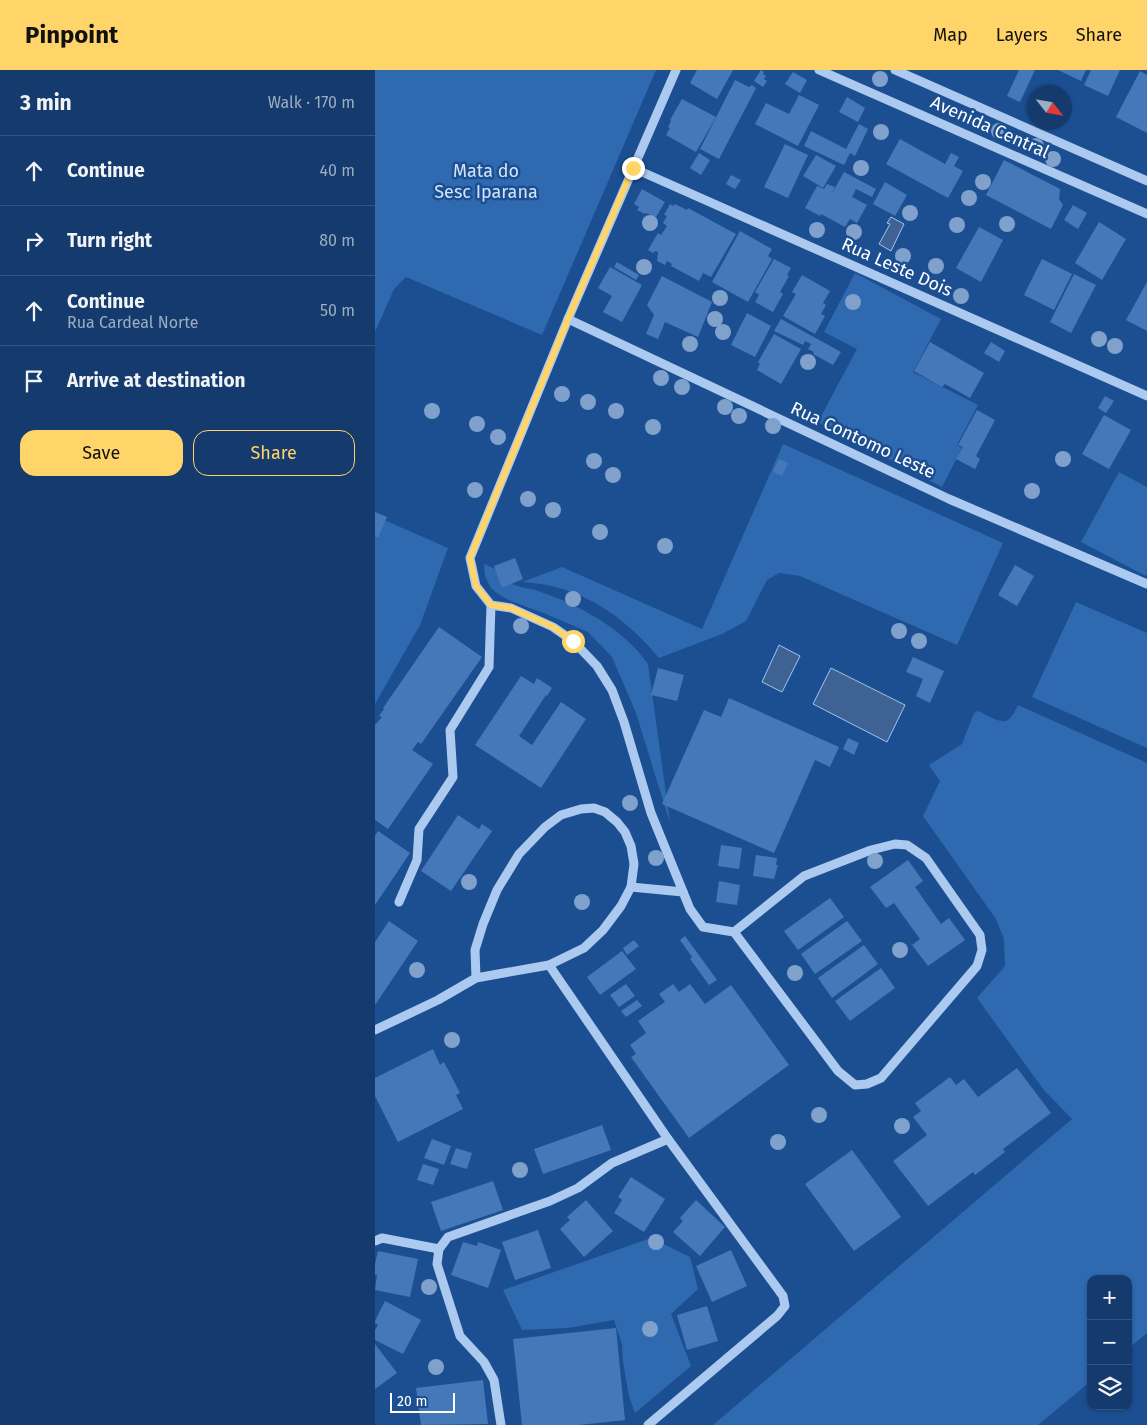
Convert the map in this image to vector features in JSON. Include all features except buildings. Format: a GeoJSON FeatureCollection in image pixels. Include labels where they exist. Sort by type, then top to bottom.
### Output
{"type":"FeatureCollection","features":[{"type":"Feature","properties":{"kind":"street"},"geometry":{"type":"LineString","coordinates":[[399,902],[417,860],[419,829],[453,777],[450,730],[489,667],[491,605],[476,586],[470,558],[568,319],[676,70]]}},
{"type":"Feature","properties":{"kind":"street","name":"Avenida Central"},"geometry":{"type":"LineString","coordinates":[[819,70],[1147,214]]}},
{"type":"Feature","properties":{"kind":"street","name":"Avenida Central"},"geometry":{"type":"LineString","coordinates":[[895,70],[1147,181]]}},
{"type":"Feature","properties":{"kind":"street","name":"Rua Leste Dois"},"geometry":{"type":"LineString","coordinates":[[633,168],[1147,396]]}},
{"type":"Feature","properties":{"kind":"street","name":"Rua Contomo Leste"},"geometry":{"type":"LineString","coordinates":[[568,319],[949,499],[1147,584]]}},
{"type":"Feature","properties":{"kind":"street"},"geometry":{"type":"LineString","coordinates":[[491,605],[511,608],[553,627],[573,641],[597,666],[615,698],[651,813],[690,908],[703,927],[734,932],[837,1071],[855,1085],[867,1084],[881,1078],[977,966],[982,950],[980,935],[926,858],[907,845],[901,844],[871,850],[804,876],[734,932]]}},
{"type":"Feature","properties":{"kind":"street"},"geometry":{"type":"LineString","coordinates":[[375,1030],[438,1000],[476,978],[549,965],[584,948],[603,930],[621,906],[631,887],[634,864],[631,846],[625,832],[617,822],[605,812],[594,808],[581,809],[561,815],[545,827],[519,854],[497,890],[483,924],[475,950],[476,978]]}},
{"type":"Feature","properties":{"kind":"street"},"geometry":{"type":"LineString","coordinates":[[631,887],[683,892]]}},
{"type":"Feature","properties":{"kind":"street"},"geometry":{"type":"LineString","coordinates":[[549,965],[668,1139],[783,1296],[785,1306],[777,1316],[648,1425]]}},
{"type":"Feature","properties":{"kind":"street"},"geometry":{"type":"LineString","coordinates":[[501,1425],[494,1380],[484,1362],[460,1336],[437,1264],[439,1249],[448,1236],[550,1201],[578,1188],[612,1163],[668,1139]]}},
{"type":"Feature","properties":{"kind":"street"},"geometry":{"type":"LineString","coordinates":[[375,1242],[381,1238],[439,1249]]}},
{"type":"Feature","properties":{"kind":"green space","name":"Mata do Sesc Iparana"},"geometry":{"type":"Polygon","coordinates":[[[375,70],[656,70],[542,335],[406,277],[394,289],[375,332],[375,70]]]}},
{"type":"Feature","properties":{"kind":"green space"},"geometry":{"type":"Polygon","coordinates":[[[855,273],[941,319],[913,372],[978,405],[957,445],[962,448],[942,487],[818,422],[857,349],[824,332],[855,273]]]}},
{"type":"Feature","properties":{"kind":"green space"},"geometry":{"type":"Polygon","coordinates":[[[783,444],[1003,543],[957,645],[800,576],[779,573],[767,580],[746,621],[722,634],[659,658],[631,628],[599,605],[563,589],[543,584],[522,582],[562,567],[702,629],[783,444]]]}},
{"type":"Feature","properties":{"kind":"green space"},"geometry":{"type":"Polygon","coordinates":[[[1119,472],[1147,487],[1146,576],[1081,542],[1119,472]]]}},
{"type":"Feature","properties":{"kind":"green space"},"geometry":{"type":"Polygon","coordinates":[[[375,516],[448,548],[420,625],[375,704],[375,516]]]}},
{"type":"Feature","properties":{"kind":"green space"},"geometry":{"type":"Polygon","coordinates":[[[484,564],[498,571],[512,584],[535,590],[569,603],[599,619],[626,639],[648,664],[670,823],[636,713],[612,657],[588,632],[498,594],[491,588],[485,576],[484,564]]]}},
{"type":"Feature","properties":{"kind":"green space"},"geometry":{"type":"Polygon","coordinates":[[[1076,602],[1147,633],[1147,748],[1032,697],[1076,602]]]}},
{"type":"Feature","properties":{"kind":"green space"},"geometry":{"type":"Polygon","coordinates":[[[1018,705],[1147,763],[1147,1333],[1132,1346],[1132,1275],[1087,1275],[1087,1384],[1038,1425],[713,1425],[1072,1119],[1043,1089],[977,998],[1005,966],[1004,939],[996,919],[923,816],[940,781],[929,765],[962,744],[974,713],[978,711],[1003,721],[1012,716],[1018,705]]]}},
{"type":"Feature","properties":{"kind":"green space"},"geometry":{"type":"Polygon","coordinates":[[[651,1238],[690,1257],[698,1289],[671,1314],[691,1366],[635,1413],[629,1396],[622,1344],[614,1320],[568,1328],[522,1330],[503,1290],[651,1238]]]}},
{"type":"Feature","properties":{"kind":"shaded area"},"geometry":{"type":"Polygon","coordinates":[[[891,217],[904,224],[891,251],[879,244],[890,224],[887,223],[891,217]]]}},
{"type":"Feature","properties":{"kind":"shaded area"},"geometry":{"type":"Polygon","coordinates":[[[779,645],[800,656],[782,692],[762,682],[779,645]]]}},
{"type":"Feature","properties":{"kind":"shaded area"},"geometry":{"type":"Polygon","coordinates":[[[831,668],[905,705],[887,742],[813,704],[831,668]]]}},
{"type":"Feature","properties":{"kind":"route"},"geometry":{"type":"LineString","coordinates":[[573,641],[553,627],[511,608],[491,605],[476,586],[470,558],[568,319],[633,168]]}}]}
